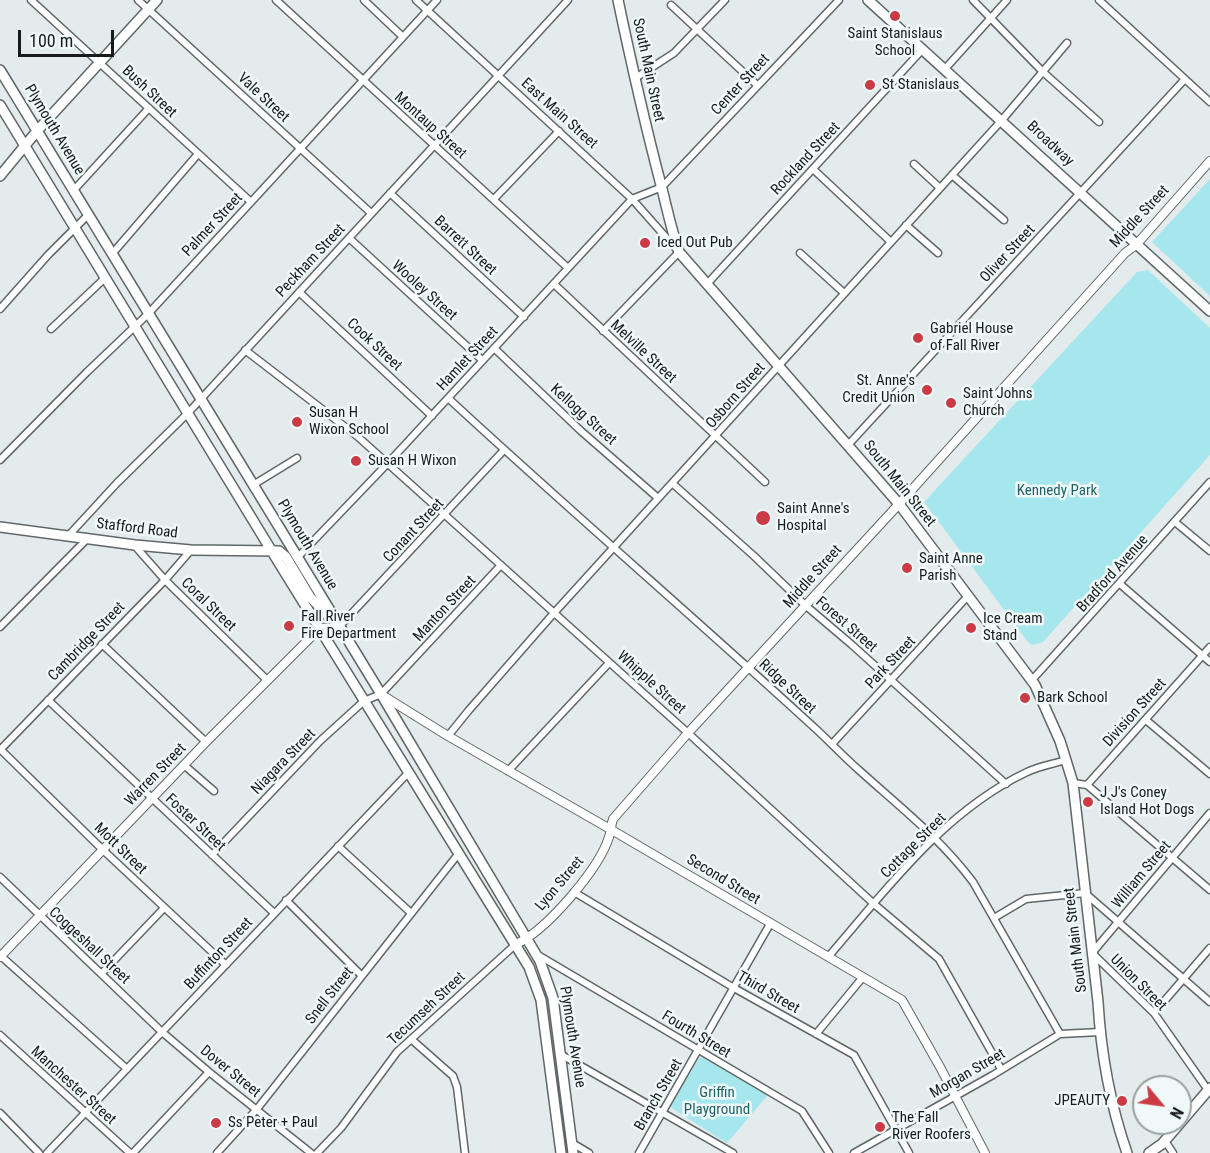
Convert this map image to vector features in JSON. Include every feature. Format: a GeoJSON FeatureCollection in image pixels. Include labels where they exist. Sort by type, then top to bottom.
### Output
{"type":"FeatureCollection","features":[{"type":"Feature","properties":{"kind":"main road"},"geometry":{"type":"LineString","coordinates":[[0,176],[37,131],[157,0]]}},
{"type":"Feature","properties":{"kind":"main road","name":"South Main Street"},"geometry":{"type":"LineString","coordinates":[[618,0],[634,79],[662,187],[669,225],[679,252],[899,504],[1032,680],[1052,721],[1073,783],[1107,1083],[1128,1153]]}},
{"type":"Feature","properties":{"kind":"main road","name":"Broadway"},"geometry":{"type":"LineString","coordinates":[[868,0],[1210,310]]}},
{"type":"Feature","properties":{"kind":"main road","name":"Plymouth Avenue"},"geometry":{"type":"LineString","coordinates":[[0,70],[528,939],[545,972],[551,991],[573,1148]]}},
{"type":"Feature","properties":{"kind":"main road","name":"Plymouth Avenue"},"geometry":{"type":"LineString","coordinates":[[0,105],[319,628],[516,944],[531,972],[540,994],[561,1153]]}},
{"type":"Feature","properties":{"kind":"main road","name":"Stafford Road"},"geometry":{"type":"LineString","coordinates":[[0,527],[191,550],[208,548],[272,551]]}},
{"type":"Feature","properties":{"kind":"main road"},"geometry":{"type":"LineString","coordinates":[[272,551],[279,551],[284,555],[310,597],[339,627]]}},
{"type":"Feature","properties":{"kind":"main road"},"geometry":{"type":"LineString","coordinates":[[1149,1153],[1165,1141],[1209,1089]]}},
{"type":"Feature","properties":{"kind":"street","name":"Bush Street"},"geometry":{"type":"LineString","coordinates":[[31,0],[251,202]]}},
{"type":"Feature","properties":{"kind":"street","name":"Vale Street"},"geometry":{"type":"LineString","coordinates":[[138,0],[371,213]]}},
{"type":"Feature","properties":{"kind":"street","name":"Montaup Street"},"geometry":{"type":"LineString","coordinates":[[276,0],[568,268]]}},
{"type":"Feature","properties":{"kind":"street"},"geometry":{"type":"LineString","coordinates":[[364,0],[403,37]]}},
{"type":"Feature","properties":{"kind":"street","name":"East Main Street"},"geometry":{"type":"LineString","coordinates":[[416,0],[632,199],[679,252]]}},
{"type":"Feature","properties":{"kind":"street","name":"Palmer Street"},"geometry":{"type":"LineString","coordinates":[[0,460],[148,314],[437,0]]}},
{"type":"Feature","properties":{"kind":"street","name":"Peckham Street"},"geometry":{"type":"LineString","coordinates":[[69,535],[117,483],[188,413],[568,0]]}},
{"type":"Feature","properties":{"kind":"street"},"geometry":{"type":"LineString","coordinates":[[634,79],[674,53],[725,0]]}},
{"type":"Feature","properties":{"kind":"street","name":"Center Street"},"geometry":{"type":"LineString","coordinates":[[662,187],[839,0]]}},
{"type":"Feature","properties":{"kind":"street"},"geometry":{"type":"LineString","coordinates":[[973,0],[1043,72],[1099,122]]}},
{"type":"Feature","properties":{"kind":"street"},"geometry":{"type":"LineString","coordinates":[[944,70],[1007,0]]}},
{"type":"Feature","properties":{"kind":"street"},"geometry":{"type":"LineString","coordinates":[[1099,0],[1210,102]]}},
{"type":"Feature","properties":{"kind":"street"},"geometry":{"type":"LineString","coordinates":[[671,4],[757,85]]}},
{"type":"Feature","properties":{"kind":"street","name":"Osborn Street"},"geometry":{"type":"LineString","coordinates":[[448,736],[554,613],[1002,120],[1067,44]]}},
{"type":"Feature","properties":{"kind":"street","name":"Rockland Street"},"geometry":{"type":"LineString","coordinates":[[708,284],[922,50]]}},
{"type":"Feature","properties":{"kind":"street","name":"Oliver Street"},"geometry":{"type":"LineString","coordinates":[[848,445],[1185,79]]}},
{"type":"Feature","properties":{"kind":"street"},"geometry":{"type":"LineString","coordinates":[[73,191],[149,108]]}},
{"type":"Feature","properties":{"kind":"street"},"geometry":{"type":"LineString","coordinates":[[494,198],[559,131]]}},
{"type":"Feature","properties":{"kind":"street"},"geometry":{"type":"LineString","coordinates":[[112,254],[198,154]]}},
{"type":"Feature","properties":{"kind":"street","name":"Middle Street"},"geometry":{"type":"LineString","coordinates":[[610,829],[613,819],[688,733],[899,504],[1125,253],[1136,245],[1210,160]]}},
{"type":"Feature","properties":{"kind":"street"},"geometry":{"type":"LineString","coordinates":[[914,164],[940,188]]}},
{"type":"Feature","properties":{"kind":"street"},"geometry":{"type":"LineString","coordinates":[[813,169],[891,242]]}},
{"type":"Feature","properties":{"kind":"street"},"geometry":{"type":"LineString","coordinates":[[952,175],[1004,220]]}},
{"type":"Feature","properties":{"kind":"street","name":"Hamlet Street"},"geometry":{"type":"LineString","coordinates":[[297,558],[432,416],[632,199],[662,187]]}},
{"type":"Feature","properties":{"kind":"street","name":"Barrett Street"},"geometry":{"type":"LineString","coordinates":[[390,193],[524,316]]}},
{"type":"Feature","properties":{"kind":"street"},"geometry":{"type":"LineString","coordinates":[[0,309],[88,215]]}},
{"type":"Feature","properties":{"kind":"street"},"geometry":{"type":"LineString","coordinates":[[906,225],[938,253]]}},
{"type":"Feature","properties":{"kind":"street","name":"Wooley Street"},"geometry":{"type":"LineString","coordinates":[[349,238],[482,360]]}},
{"type":"Feature","properties":{"kind":"street"},"geometry":{"type":"LineString","coordinates":[[603,331],[679,252]]}},
{"type":"Feature","properties":{"kind":"street"},"geometry":{"type":"LineString","coordinates":[[800,253],[844,293]]}},
{"type":"Feature","properties":{"kind":"street"},"geometry":{"type":"LineString","coordinates":[[51,329],[105,278]]}},
{"type":"Feature","properties":{"kind":"street","name":"Melville Street"},"geometry":{"type":"LineString","coordinates":[[554,284],[765,482]]}},
{"type":"Feature","properties":{"kind":"street","name":"Cook Street"},"geometry":{"type":"LineString","coordinates":[[299,292],[432,416]]}},
{"type":"Feature","properties":{"kind":"street","name":"Kellogg Street"},"geometry":{"type":"LineString","coordinates":[[494,348],[581,431],[658,498]]}},
{"type":"Feature","properties":{"kind":"street","name":"Whipple Street"},"geometry":{"type":"LineString","coordinates":[[244,350],[357,436],[388,463],[874,904],[939,959],[1001,1069]]}},
{"type":"Feature","properties":{"kind":"street","name":"Ridge Street"},"geometry":{"type":"LineString","coordinates":[[448,398],[935,838],[973,882],[1059,1034]]}},
{"type":"Feature","properties":{"kind":"street","name":"Conant Street"},"geometry":{"type":"LineString","coordinates":[[339,627],[504,450]]}},
{"type":"Feature","properties":{"kind":"street"},"geometry":{"type":"LineString","coordinates":[[253,485],[297,458]]}},
{"type":"Feature","properties":{"kind":"street","name":"Bradford Avenue"},"geometry":{"type":"LineString","coordinates":[[1032,680],[1210,482]]}},
{"type":"Feature","properties":{"kind":"street","name":"Forest Street"},"geometry":{"type":"LineString","coordinates":[[672,483],[1006,784]]}},
{"type":"Feature","properties":{"kind":"street"},"geometry":{"type":"LineString","coordinates":[[1175,522],[1210,551]]}},
{"type":"Feature","properties":{"kind":"street"},"geometry":{"type":"LineString","coordinates":[[0,627],[88,538]]}},
{"type":"Feature","properties":{"kind":"street","name":"Coral Street"},"geometry":{"type":"LineString","coordinates":[[135,545],[165,580],[267,680]]}},
{"type":"Feature","properties":{"kind":"street","name":"Cambridge Street"},"geometry":{"type":"LineString","coordinates":[[0,750],[165,580],[191,550]]}},
{"type":"Feature","properties":{"kind":"street","name":"Manton Street"},"geometry":{"type":"LineString","coordinates":[[381,694],[501,565]]}},
{"type":"Feature","properties":{"kind":"street"},"geometry":{"type":"LineString","coordinates":[[1120,584],[1210,662]]}},
{"type":"Feature","properties":{"kind":"street","name":"Park Street"},"geometry":{"type":"LineString","coordinates":[[832,744],[968,597]]}},
{"type":"Feature","properties":{"kind":"street"},"geometry":{"type":"LineString","coordinates":[[319,628],[339,627]]}},
{"type":"Feature","properties":{"kind":"street","name":"Warren Street"},"geometry":{"type":"LineString","coordinates":[[1,956],[319,628]]}},
{"type":"Feature","properties":{"kind":"street"},"geometry":{"type":"LineString","coordinates":[[102,644],[206,742]]}},
{"type":"Feature","properties":{"kind":"street","name":"Division Street"},"geometry":{"type":"LineString","coordinates":[[1087,785],[1210,647]]}},
{"type":"Feature","properties":{"kind":"street"},"geometry":{"type":"LineString","coordinates":[[508,771],[609,663]]}},
{"type":"Feature","properties":{"kind":"street","name":"Niagara Street"},"geometry":{"type":"LineString","coordinates":[[212,855],[320,741],[364,701],[381,694]]}},
{"type":"Feature","properties":{"kind":"street","name":"Second Street"},"geometry":{"type":"LineString","coordinates":[[381,694],[448,736],[902,1000],[985,1153]]}},
{"type":"Feature","properties":{"kind":"street","name":"Foster Street"},"geometry":{"type":"LineString","coordinates":[[48,700],[274,913]]}},
{"type":"Feature","properties":{"kind":"street"},"geometry":{"type":"LineString","coordinates":[[1146,720],[1210,774]]}},
{"type":"Feature","properties":{"kind":"street","name":"Mott Street"},"geometry":{"type":"LineString","coordinates":[[0,750],[225,965]]}},
{"type":"Feature","properties":{"kind":"street","name":"Cottage Street"},"geometry":{"type":"LineString","coordinates":[[828,957],[935,838],[987,795],[1027,772],[1066,760]]}},
{"type":"Feature","properties":{"kind":"street"},"geometry":{"type":"LineString","coordinates":[[184,765],[214,791]]}},
{"type":"Feature","properties":{"kind":"street","name":"Buffinton Street"},"geometry":{"type":"LineString","coordinates":[[47,1153],[409,772]]}},
{"type":"Feature","properties":{"kind":"street"},"geometry":{"type":"LineString","coordinates":[[1073,783],[1087,785],[1210,890]]}},
{"type":"Feature","properties":{"kind":"street","name":"William Street"},"geometry":{"type":"LineString","coordinates":[[1092,953],[1210,813]]}},
{"type":"Feature","properties":{"kind":"street","name":"Lyon Street"},"geometry":{"type":"LineString","coordinates":[[516,944],[528,939],[574,892],[592,869],[609,837],[610,829]]}},
{"type":"Feature","properties":{"kind":"street"},"geometry":{"type":"LineString","coordinates":[[338,846],[411,913]]}},
{"type":"Feature","properties":{"kind":"street","name":"Snell Street"},"geometry":{"type":"LineString","coordinates":[[217,1153],[257,1109],[459,853]]}},
{"type":"Feature","properties":{"kind":"street","name":"Coggeshall Street"},"geometry":{"type":"LineString","coordinates":[[0,877],[162,1032]]}},
{"type":"Feature","properties":{"kind":"street","name":"Third Street"},"geometry":{"type":"LineString","coordinates":[[574,892],[854,1055],[909,1153]]}},
{"type":"Feature","properties":{"kind":"street"},"geometry":{"type":"LineString","coordinates":[[994,918],[1026,899],[1085,893],[1210,1002]]}},
{"type":"Feature","properties":{"kind":"street"},"geometry":{"type":"LineString","coordinates":[[286,900],[362,975]]}},
{"type":"Feature","properties":{"kind":"street"},"geometry":{"type":"LineString","coordinates":[[102,974],[164,908]]}},
{"type":"Feature","properties":{"kind":"street","name":"Branch Street"},"geometry":{"type":"LineString","coordinates":[[639,1153],[770,924]]}},
{"type":"Feature","properties":{"kind":"street","name":"Tecumseh Street"},"geometry":{"type":"LineString","coordinates":[[317,1153],[341,1128],[392,1058],[516,944]]}},
{"type":"Feature","properties":{"kind":"street"},"geometry":{"type":"LineString","coordinates":[[1154,1013],[1210,948]]}},
{"type":"Feature","properties":{"kind":"street","name":"Fourth Street"},"geometry":{"type":"LineString","coordinates":[[535,953],[802,1111],[829,1153]]}},
{"type":"Feature","properties":{"kind":"street","name":"Union Street"},"geometry":{"type":"LineString","coordinates":[[1092,953],[1154,1013],[1209,1089]]}},
{"type":"Feature","properties":{"kind":"street"},"geometry":{"type":"LineString","coordinates":[[1,956],[127,1069]]}},
{"type":"Feature","properties":{"kind":"street"},"geometry":{"type":"LineString","coordinates":[[816,1034],[863,977]]}},
{"type":"Feature","properties":{"kind":"street","name":"Dover Street"},"geometry":{"type":"LineString","coordinates":[[162,1032],[311,1153]]}},
{"type":"Feature","properties":{"kind":"street","name":"Morgan Street"},"geometry":{"type":"LineString","coordinates":[[854,1153],[955,1097],[1059,1034],[1100,1032]]}},
{"type":"Feature","properties":{"kind":"street","name":"Manchester Street"},"geometry":{"type":"LineString","coordinates":[[0,1035],[131,1153]]}},
{"type":"Feature","properties":{"kind":"street"},"geometry":{"type":"LineString","coordinates":[[411,1039],[453,1076],[457,1087],[465,1153]]}},
{"type":"Feature","properties":{"kind":"street"},"geometry":{"type":"LineString","coordinates":[[560,1054],[733,1153]]}},
{"type":"Feature","properties":{"kind":"street"},"geometry":{"type":"LineString","coordinates":[[131,1153],[209,1072]]}},
{"type":"Feature","properties":{"kind":"street"},"geometry":{"type":"LineString","coordinates":[[0,1113],[39,1153]]}},
{"type":"Feature","properties":{"kind":"street"},"geometry":{"type":"LineString","coordinates":[[1165,1141],[1173,1153]]}},
{"type":"Feature","properties":{"kind":"street"},"geometry":{"type":"LineString","coordinates":[[573,1148],[589,1153]]}},
{"type":"Feature","properties":{"kind":"green space"},"geometry":{"type":"Polygon","coordinates":[[[1210,179],[1210,296],[1152,242],[1210,179]]]}},
{"type":"Feature","properties":{"kind":"green space","name":"Kennedy Park"},"geometry":{"type":"Polygon","coordinates":[[[1148,270],[1210,328],[1210,455],[1043,642],[1032,645],[924,502],[1137,272],[1148,270]]]}},
{"type":"Feature","properties":{"kind":"green space","name":"Griffin Playground"},"geometry":{"type":"Polygon","coordinates":[[[702,1057],[768,1095],[727,1143],[670,1107],[699,1058],[702,1057]]]}},
{"type":"Feature","properties":{"kind":"place","name":"Saint Stanislaus School"},"geometry":{"type":"Point","coordinates":[895,16]}},
{"type":"Feature","properties":{"kind":"place","name":"St Stanislaus"},"geometry":{"type":"Point","coordinates":[870,85]}},
{"type":"Feature","properties":{"kind":"place","name":"Iced Out Pub"},"geometry":{"type":"Point","coordinates":[645,243]}},
{"type":"Feature","properties":{"kind":"place","name":"Gabriel House of Fall River"},"geometry":{"type":"Point","coordinates":[918,338]}},
{"type":"Feature","properties":{"kind":"place","name":"St. Anne's Credit Union"},"geometry":{"type":"Point","coordinates":[927,390]}},
{"type":"Feature","properties":{"kind":"place","name":"Saint Johns Church"},"geometry":{"type":"Point","coordinates":[951,403]}},
{"type":"Feature","properties":{"kind":"place","name":"Susan H Wixon School"},"geometry":{"type":"Point","coordinates":[297,422]}},
{"type":"Feature","properties":{"kind":"place","name":"Susan H Wixon"},"geometry":{"type":"Point","coordinates":[356,461]}},
{"type":"Feature","properties":{"kind":"place","name":"Saint Anne's Hospital"},"geometry":{"type":"Point","coordinates":[763,518]}},
{"type":"Feature","properties":{"kind":"place","name":"Saint Anne Parish"},"geometry":{"type":"Point","coordinates":[907,568]}},
{"type":"Feature","properties":{"kind":"place","name":"Fall River Fire Department"},"geometry":{"type":"Point","coordinates":[289,626]}},
{"type":"Feature","properties":{"kind":"place","name":"Ice Cream Stand"},"geometry":{"type":"Point","coordinates":[971,628]}},
{"type":"Feature","properties":{"kind":"place","name":"Bark School"},"geometry":{"type":"Point","coordinates":[1025,698]}},
{"type":"Feature","properties":{"kind":"place","name":"J J's Coney Island Hot Dogs"},"geometry":{"type":"Point","coordinates":[1088,802]}},
{"type":"Feature","properties":{"kind":"place","name":"JPEAUTY"},"geometry":{"type":"Point","coordinates":[1122,1101]}},
{"type":"Feature","properties":{"kind":"place","name":"Ss Peter + Paul"},"geometry":{"type":"Point","coordinates":[216,1123]}},
{"type":"Feature","properties":{"kind":"place","name":"The Fall River Roofers"},"geometry":{"type":"Point","coordinates":[880,1127]}}]}
